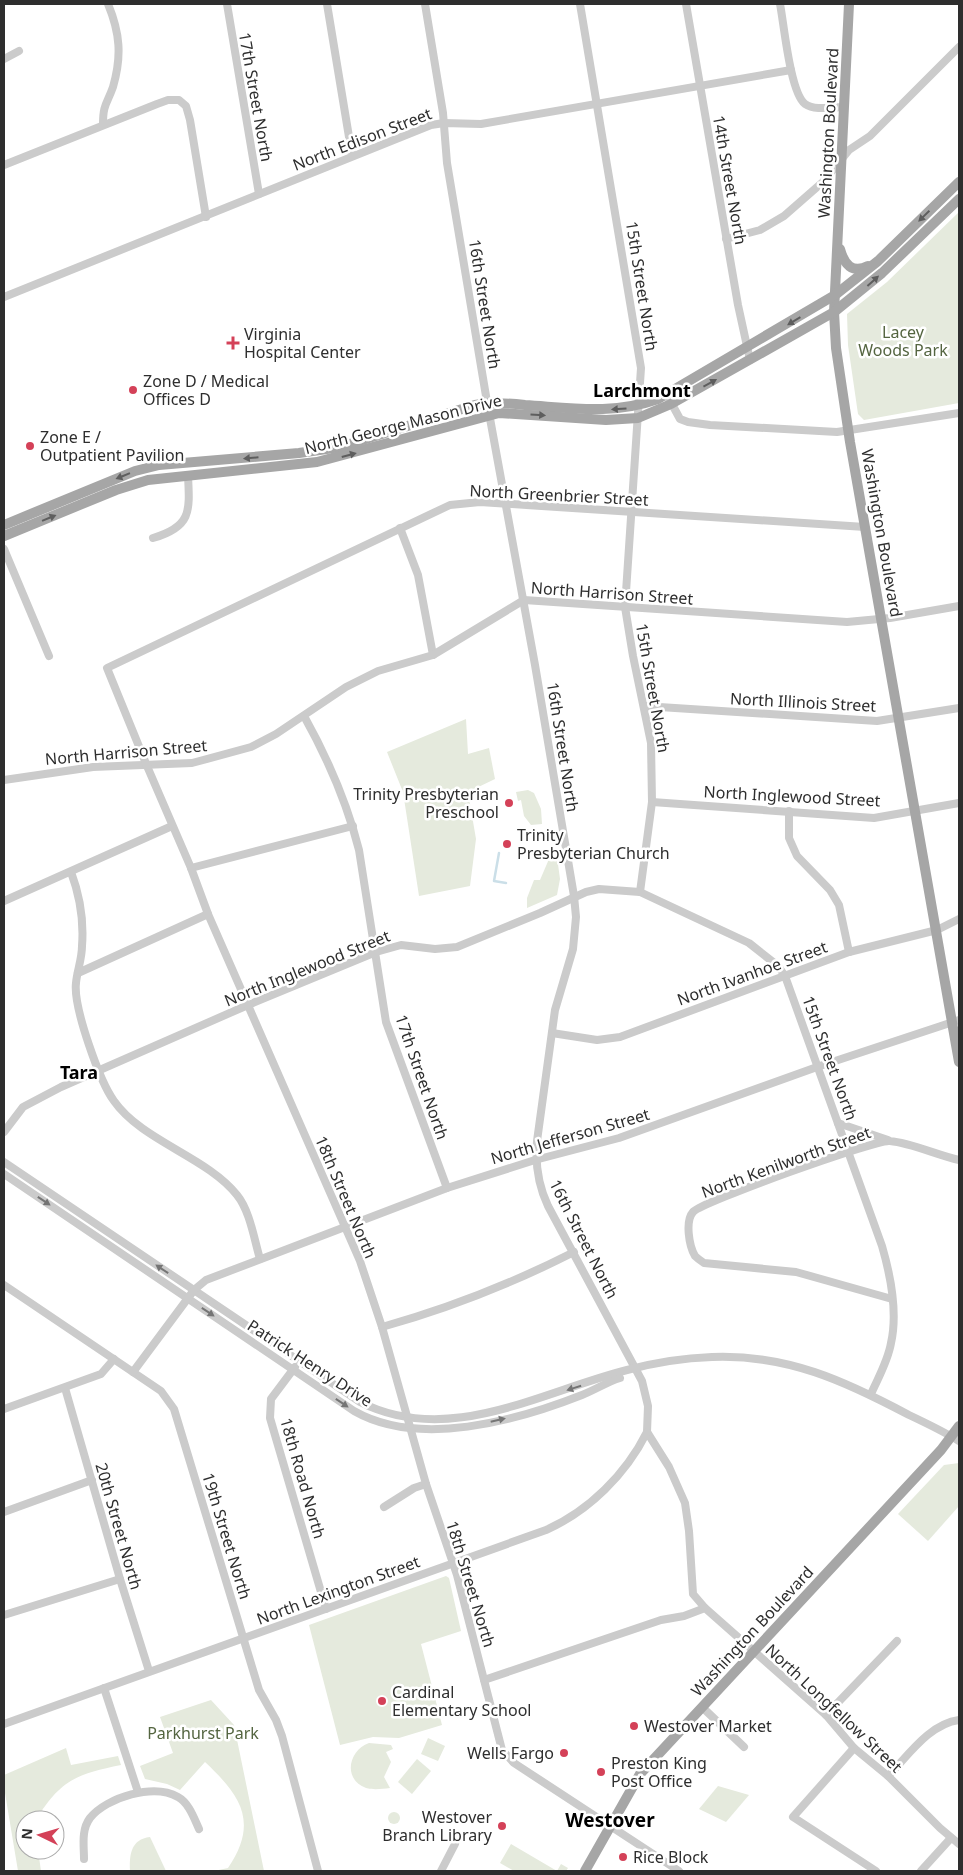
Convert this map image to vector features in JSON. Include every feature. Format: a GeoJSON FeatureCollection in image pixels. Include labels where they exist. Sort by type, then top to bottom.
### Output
{"type":"FeatureCollection","features":[{"type":"Feature","properties":{"kind":"main road","name":"Washington Boulevard"},"geometry":{"type":"LineString","coordinates":[[849,4],[834,312],[836,348],[881,619],[937,930],[956,1022],[959,1062]]}},
{"type":"Feature","properties":{"kind":"main road","name":"North George Mason Drive"},"geometry":{"type":"LineString","coordinates":[[4,536],[116,490],[148,480],[327,460],[490,416],[509,413],[615,420],[638,418],[835,295],[878,261],[959,182]]}},
{"type":"Feature","properties":{"kind":"main road","name":"North George Mason Drive"},"geometry":{"type":"LineString","coordinates":[[4,525],[135,471],[159,465],[299,454],[340,447],[487,402],[604,410],[639,406],[669,399],[750,360],[834,312],[882,273],[959,199]]}},
{"type":"Feature","properties":{"kind":"main road"},"geometry":{"type":"LineString","coordinates":[[838,235],[840,250],[847,265],[863,269],[878,261]]}},
{"type":"Feature","properties":{"kind":"main road","name":"Washington Boulevard"},"geometry":{"type":"LineString","coordinates":[[585,1871],[640,1774],[753,1652],[957,1439],[959,1426]]}},
{"type":"Feature","properties":{"kind":"street"},"geometry":{"type":"LineString","coordinates":[[103,124],[103,107],[112,88],[119,56],[118,28],[108,4]]}},
{"type":"Feature","properties":{"kind":"street","name":"17th Street North"},"geometry":{"type":"LineString","coordinates":[[227,4],[259,194]]}},
{"type":"Feature","properties":{"kind":"street"},"geometry":{"type":"LineString","coordinates":[[327,4],[352,156]]}},
{"type":"Feature","properties":{"kind":"street","name":"16th Street North"},"geometry":{"type":"LineString","coordinates":[[425,4],[444,123],[447,163],[487,402],[524,600],[576,917],[573,949],[555,1010],[535,1160],[542,1194],[637,1369],[648,1400],[647,1432]]}},
{"type":"Feature","properties":{"kind":"street","name":"15th Street North"},"geometry":{"type":"LineString","coordinates":[[580,4],[641,368],[625,607],[632,656],[652,743],[652,802],[640,892],[749,943],[778,966],[785,976],[850,1152],[883,1249],[892,1299],[894,1329],[891,1346],[871,1394]]}},
{"type":"Feature","properties":{"kind":"street","name":"14th Street North"},"geometry":{"type":"LineString","coordinates":[[686,4],[726,239],[746,349],[750,360]]}},
{"type":"Feature","properties":{"kind":"street"},"geometry":{"type":"LineString","coordinates":[[780,4],[791,70],[798,93],[805,104],[815,108],[843,107]]}},
{"type":"Feature","properties":{"kind":"street"},"geometry":{"type":"LineString","coordinates":[[726,239],[760,230],[784,216],[824,181],[841,157],[870,136],[959,47]]}},
{"type":"Feature","properties":{"kind":"street"},"geometry":{"type":"LineString","coordinates":[[4,59],[19,51]]}},
{"type":"Feature","properties":{"kind":"street","name":"North Edison Street"},"geometry":{"type":"LineString","coordinates":[[4,297],[431,125],[444,123],[481,124],[791,70]]}},
{"type":"Feature","properties":{"kind":"street"},"geometry":{"type":"LineString","coordinates":[[4,165],[103,124],[168,100],[179,100],[186,106],[190,120],[206,217]]}},
{"type":"Feature","properties":{"kind":"street"},"geometry":{"type":"LineString","coordinates":[[669,399],[680,418],[693,423],[849,431],[959,413]]}},
{"type":"Feature","properties":{"kind":"street"},"geometry":{"type":"LineString","coordinates":[[153,538],[176,530],[183,524],[190,504],[188,476]]}},
{"type":"Feature","properties":{"kind":"street","name":"North Greenbrier Street"},"geometry":{"type":"LineString","coordinates":[[108,668],[450,505],[480,502],[865,527]]}},
{"type":"Feature","properties":{"kind":"street"},"geometry":{"type":"LineString","coordinates":[[400,528],[418,575],[433,655]]}},
{"type":"Feature","properties":{"kind":"street"},"geometry":{"type":"LineString","coordinates":[[4,549],[49,656]]}},
{"type":"Feature","properties":{"kind":"street","name":"North Harrison Street"},"geometry":{"type":"LineString","coordinates":[[4,780],[93,767],[192,763],[218,758],[251,747],[304,716],[346,687],[378,671],[433,655],[524,600],[847,622],[881,619],[959,606]]}},
{"type":"Feature","properties":{"kind":"street","name":"18th Street North"},"geometry":{"type":"LineString","coordinates":[[108,668],[147,766],[191,868],[208,914],[360,1261],[382,1327],[426,1484],[453,1563],[497,1735],[506,1756],[610,1826]]}},
{"type":"Feature","properties":{"kind":"street","name":"North Illinois Street"},"geometry":{"type":"LineString","coordinates":[[644,706],[877,721],[959,708]]}},
{"type":"Feature","properties":{"kind":"street","name":"17th Street North"},"geometry":{"type":"LineString","coordinates":[[304,716],[334,777],[353,826],[376,952],[386,1022],[447,1188]]}},
{"type":"Feature","properties":{"kind":"street","name":"North Inglewood Street"},"geometry":{"type":"LineString","coordinates":[[652,802],[874,818],[959,803]]}},
{"type":"Feature","properties":{"kind":"street"},"geometry":{"type":"LineString","coordinates":[[789,811],[789,838],[797,856],[830,890],[838,905],[848,952]]}},
{"type":"Feature","properties":{"kind":"street"},"geometry":{"type":"LineString","coordinates":[[4,901],[172,826]]}},
{"type":"Feature","properties":{"kind":"street"},"geometry":{"type":"LineString","coordinates":[[191,868],[353,826]]}},
{"type":"Feature","properties":{"kind":"street"},"geometry":{"type":"LineString","coordinates":[[72,872],[79,895],[82,925],[82,947],[76,998],[100,1071],[114,1102],[131,1119],[220,1178],[238,1196],[260,1259]]}},
{"type":"Feature","properties":{"kind":"street","name":"North Inglewood Street"},"geometry":{"type":"LineString","coordinates":[[4,1132],[22,1107],[248,1005],[376,952],[401,945],[435,949],[457,947],[564,903],[574,896],[599,889],[640,892]]}},
{"type":"Feature","properties":{"kind":"street"},"geometry":{"type":"LineString","coordinates":[[78,973],[208,914]]}},
{"type":"Feature","properties":{"kind":"street","name":"North Ivanhoe Street"},"geometry":{"type":"LineString","coordinates":[[552,1033],[597,1040],[620,1036],[848,952],[937,930],[959,919]]}},
{"type":"Feature","properties":{"kind":"street","name":"North Jefferson Street"},"geometry":{"type":"LineString","coordinates":[[194,1290],[206,1280],[447,1188],[535,1160],[619,1138],[956,1022]]}},
{"type":"Feature","properties":{"kind":"street","name":"North Kenilworth Street"},"geometry":{"type":"LineString","coordinates":[[838,1122],[888,1140],[959,1160]]}},
{"type":"Feature","properties":{"kind":"street","name":"North Kenilworth Street"},"geometry":{"type":"LineString","coordinates":[[888,1140],[718,1199],[693,1211],[689,1220],[690,1237],[695,1255],[704,1263],[796,1272],[892,1299]]}},
{"type":"Feature","properties":{"kind":"street","name":"Patrick Henry Drive"},"geometry":{"type":"LineString","coordinates":[[4,1162],[360,1402],[388,1414],[408,1418],[453,1418],[496,1412],[628,1370],[698,1358],[753,1358],[821,1372],[871,1394],[957,1439]]}},
{"type":"Feature","properties":{"kind":"street","name":"Patrick Henry Drive"},"geometry":{"type":"LineString","coordinates":[[4,1174],[364,1416],[391,1426],[446,1428],[498,1421],[583,1394],[637,1369]]}},
{"type":"Feature","properties":{"kind":"street"},"geometry":{"type":"LineString","coordinates":[[382,1327],[423,1315],[518,1281],[574,1252]]}},
{"type":"Feature","properties":{"kind":"street","name":"19th Street North"},"geometry":{"type":"LineString","coordinates":[[4,1285],[161,1391],[174,1409],[259,1690],[276,1720],[282,1736],[318,1871]]}},
{"type":"Feature","properties":{"kind":"street"},"geometry":{"type":"LineString","coordinates":[[133,1372],[194,1290]]}},
{"type":"Feature","properties":{"kind":"street"},"geometry":{"type":"LineString","coordinates":[[4,1409],[101,1374],[114,1359]]}},
{"type":"Feature","properties":{"kind":"street","name":"18th Road North"},"geometry":{"type":"LineString","coordinates":[[299,1361],[272,1399],[270,1418],[326,1608]]}},
{"type":"Feature","properties":{"kind":"street","name":"20th Street North"},"geometry":{"type":"LineString","coordinates":[[65,1388],[120,1579],[149,1671]]}},
{"type":"Feature","properties":{"kind":"street"},"geometry":{"type":"LineString","coordinates":[[484,1680],[661,1620],[684,1616],[705,1608],[693,1594],[685,1503],[675,1479],[647,1432]]}},
{"type":"Feature","properties":{"kind":"street","name":"North Lexington Street"},"geometry":{"type":"LineString","coordinates":[[4,1724],[546,1530],[569,1520],[591,1503],[609,1484],[636,1452],[647,1432]]}},
{"type":"Feature","properties":{"kind":"street"},"geometry":{"type":"LineString","coordinates":[[4,1512],[92,1480]]}},
{"type":"Feature","properties":{"kind":"street"},"geometry":{"type":"LineString","coordinates":[[384,1507],[414,1488],[426,1484]]}},
{"type":"Feature","properties":{"kind":"street"},"geometry":{"type":"LineString","coordinates":[[4,1615],[120,1579]]}},
{"type":"Feature","properties":{"kind":"street","name":"North Longfellow Street"},"geometry":{"type":"LineString","coordinates":[[705,1608],[826,1715],[854,1748],[888,1776],[959,1844]]}},
{"type":"Feature","properties":{"kind":"street"},"geometry":{"type":"LineString","coordinates":[[826,1715],[898,1641]]}},
{"type":"Feature","properties":{"kind":"street"},"geometry":{"type":"LineString","coordinates":[[104,1688],[138,1792]]}},
{"type":"Feature","properties":{"kind":"street"},"geometry":{"type":"LineString","coordinates":[[702,1707],[744,1747]]}},
{"type":"Feature","properties":{"kind":"street"},"geometry":{"type":"LineString","coordinates":[[888,1776],[934,1730],[950,1721],[959,1720]]}},
{"type":"Feature","properties":{"kind":"street"},"geometry":{"type":"LineString","coordinates":[[854,1748],[793,1817],[876,1871]]}},
{"type":"Feature","properties":{"kind":"street"},"geometry":{"type":"LineString","coordinates":[[84,1859],[84,1835],[90,1819],[103,1806],[138,1792],[160,1790],[179,1797],[188,1807],[199,1829]]}},
{"type":"Feature","properties":{"kind":"street"},"geometry":{"type":"LineString","coordinates":[[610,1826],[679,1871]]}},
{"type":"Feature","properties":{"kind":"street"},"geometry":{"type":"LineString","coordinates":[[921,1871],[951,1838]]}},
{"type":"Feature","properties":{"kind":"street"},"geometry":{"type":"LineString","coordinates":[[441,1871],[456,1844]]}},
{"type":"Feature","properties":{"kind":"green space","name":"Lacey Woods Park"},"geometry":{"type":"Polygon","coordinates":[[[959,212],[959,403],[864,420],[858,414],[848,345],[847,314],[887,282],[959,212]]]}},
{"type":"Feature","properties":{"kind":"green space"},"geometry":{"type":"Polygon","coordinates":[[[466,719],[468,754],[489,748],[495,779],[468,792],[476,839],[470,886],[419,896],[403,792],[387,752],[466,719]]]}},
{"type":"Feature","properties":{"kind":"green space"},"geometry":{"type":"Polygon","coordinates":[[[528,790],[534,793],[541,809],[542,824],[531,825],[524,816],[521,800],[518,801],[516,792],[528,790]]]}},
{"type":"Feature","properties":{"kind":"green space"},"geometry":{"type":"Polygon","coordinates":[[[557,857],[560,879],[557,895],[527,908],[527,898],[534,880],[540,880],[549,859],[557,857]]]}},
{"type":"Feature","properties":{"kind":"green space"},"geometry":{"type":"Polygon","coordinates":[[[959,1463],[959,1506],[928,1541],[898,1514],[944,1465],[959,1463]]]}},
{"type":"Feature","properties":{"kind":"green space"},"geometry":{"type":"Polygon","coordinates":[[[446,1576],[449,1578],[461,1631],[421,1644],[442,1725],[399,1738],[373,1737],[340,1745],[309,1625],[446,1576]]]}},
{"type":"Feature","properties":{"kind":"green space","name":"Parkhurst Park"},"geometry":{"type":"Polygon","coordinates":[[[211,1700],[234,1725],[264,1871],[214,1871],[228,1868],[243,1837],[244,1823],[242,1810],[236,1798],[218,1774],[205,1762],[180,1790],[167,1784],[145,1779],[140,1766],[173,1753],[160,1717],[211,1700]]]}},
{"type":"Feature","properties":{"kind":"green space"},"geometry":{"type":"Polygon","coordinates":[[[428,1738],[445,1746],[438,1761],[421,1754],[428,1738]]]}},
{"type":"Feature","properties":{"kind":"green space"},"geometry":{"type":"Polygon","coordinates":[[[369,1743],[391,1745],[393,1749],[386,1752],[391,1762],[384,1777],[390,1788],[366,1788],[358,1784],[351,1772],[353,1758],[362,1747],[369,1743]]]}},
{"type":"Feature","properties":{"kind":"green space","name":"Parkhurst Park"},"geometry":{"type":"Polygon","coordinates":[[[66,1748],[71,1765],[118,1756],[121,1765],[93,1772],[71,1781],[53,1796],[43,1810],[15,1810],[15,1853],[4,1787],[4,1775],[66,1748]]]}},
{"type":"Feature","properties":{"kind":"green space"},"geometry":{"type":"Polygon","coordinates":[[[417,1759],[431,1771],[412,1794],[398,1782],[417,1759]]]}},
{"type":"Feature","properties":{"kind":"green space"},"geometry":{"type":"Polygon","coordinates":[[[718,1786],[749,1795],[726,1822],[699,1809],[718,1786]]]}},
{"type":"Feature","properties":{"kind":"green space"},"geometry":{"type":"Polygon","coordinates":[[[394,1812],[400,1818],[394,1824],[388,1818],[394,1812]]]}},
{"type":"Feature","properties":{"kind":"green space"},"geometry":{"type":"Polygon","coordinates":[[[150,1837],[166,1871],[130,1871],[132,1849],[139,1841],[150,1837]]]}},
{"type":"Feature","properties":{"kind":"green space"},"geometry":{"type":"Polygon","coordinates":[[[511,1844],[557,1871],[514,1871],[500,1863],[511,1844]]]}},
{"type":"Feature","properties":{"kind":"green space","name":"Parkhurst Park"},"geometry":{"type":"Polygon","coordinates":[[[16,1860],[39,1860],[41,1871],[18,1871],[16,1860]]]}},
{"type":"Feature","properties":{"kind":"green space"},"geometry":{"type":"Polygon","coordinates":[[[561,1864],[568,1868],[566,1871],[557,1871],[561,1864]]]}},
{"type":"Feature","properties":{"kind":"waterway"},"geometry":{"type":"LineString","coordinates":[[499,853],[494,881],[506,883]]}},
{"type":"Feature","properties":{"kind":"place","name":"Virginia Hospital Center"},"geometry":{"type":"Point","coordinates":[233,343]}},
{"type":"Feature","properties":{"kind":"place","name":"Zone D / Medical Offices D"},"geometry":{"type":"Point","coordinates":[133,390]}},
{"type":"Feature","properties":{"kind":"place","name":"Zone E / Outpatient Pavilion"},"geometry":{"type":"Point","coordinates":[30,446]}},
{"type":"Feature","properties":{"kind":"place","name":"Trinity Presbyterian Preschool"},"geometry":{"type":"Point","coordinates":[509,803]}},
{"type":"Feature","properties":{"kind":"place","name":"Trinity Presbyterian Church"},"geometry":{"type":"Point","coordinates":[507,844]}},
{"type":"Feature","properties":{"kind":"place","name":"Cardinal Elementary School"},"geometry":{"type":"Point","coordinates":[382,1701]}},
{"type":"Feature","properties":{"kind":"place","name":"Westover Market"},"geometry":{"type":"Point","coordinates":[634,1726]}},
{"type":"Feature","properties":{"kind":"place","name":"Wells Fargo"},"geometry":{"type":"Point","coordinates":[564,1753]}},
{"type":"Feature","properties":{"kind":"place","name":"Preston King Post Office"},"geometry":{"type":"Point","coordinates":[601,1772]}},
{"type":"Feature","properties":{"kind":"place","name":"Westover Branch Library"},"geometry":{"type":"Point","coordinates":[502,1826]}},
{"type":"Feature","properties":{"kind":"place","name":"Rice Block"},"geometry":{"type":"Point","coordinates":[623,1857]}},
{"type":"Feature","properties":{"kind":"district","name":"Larchmont"},"geometry":{"type":"Point","coordinates":[642,391]}},
{"type":"Feature","properties":{"kind":"district","name":"Tara"},"geometry":{"type":"Point","coordinates":[79,1073]}},
{"type":"Feature","properties":{"kind":"district","name":"Westover"},"geometry":{"type":"Point","coordinates":[610,1820]}}]}
